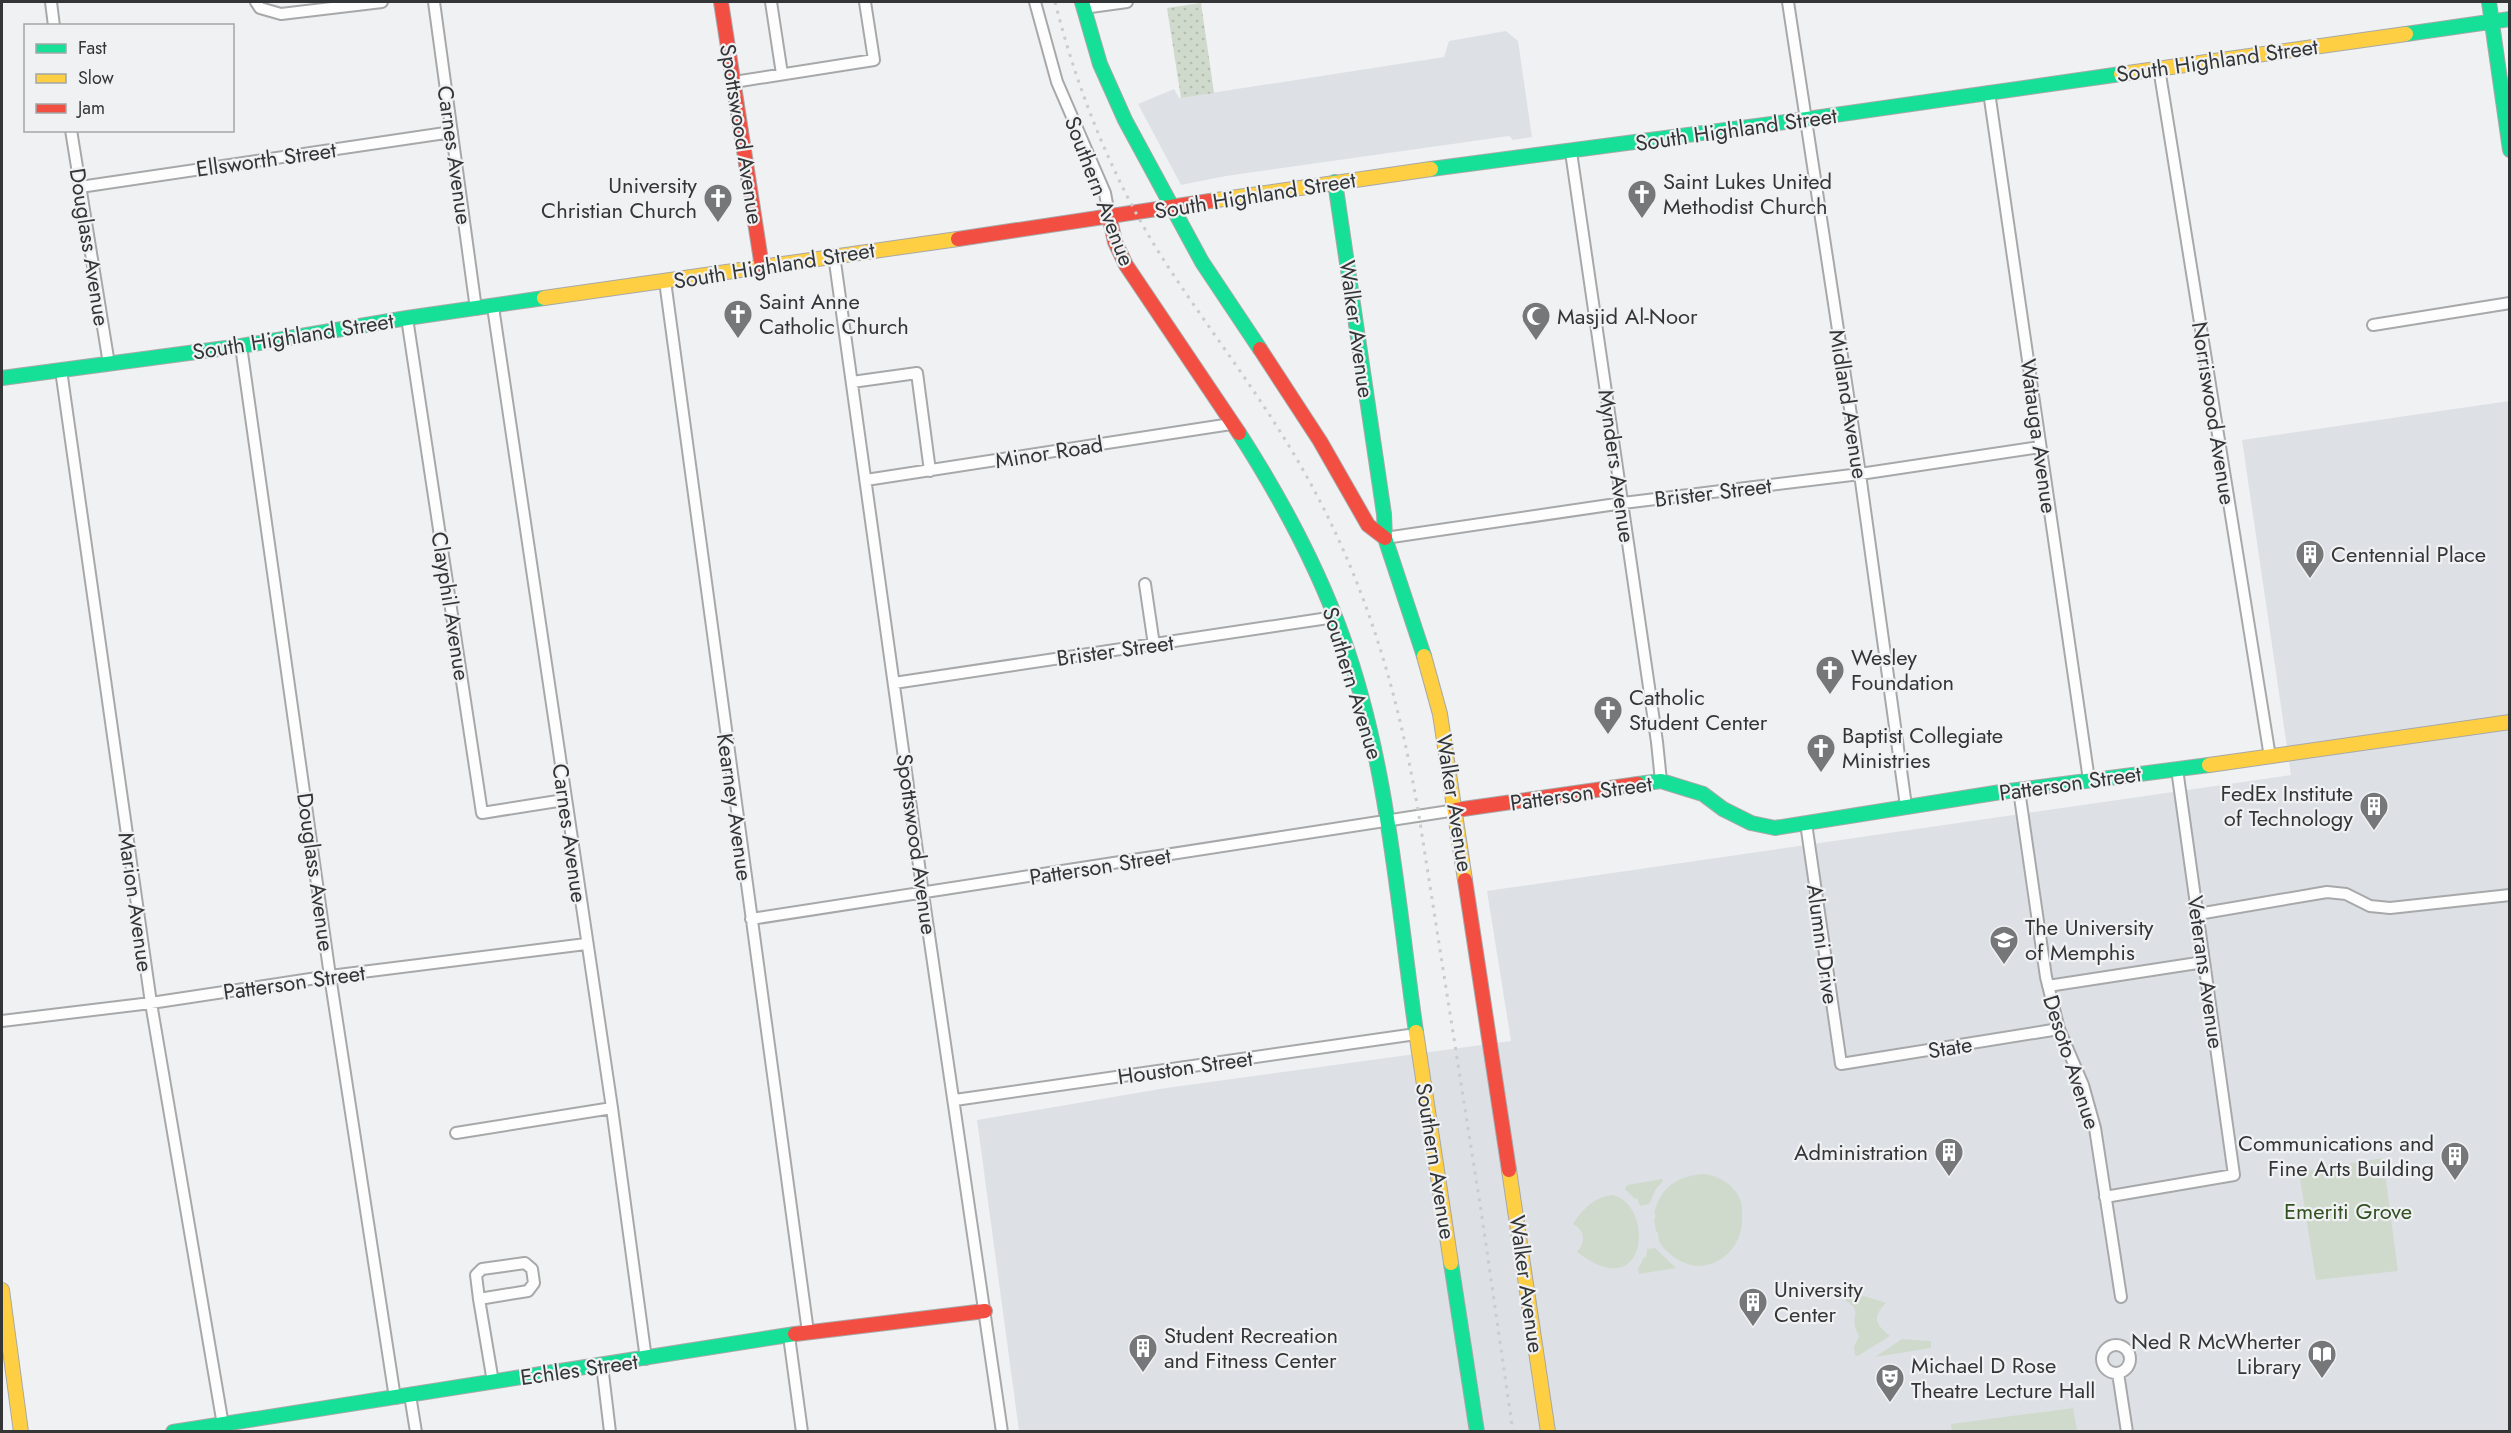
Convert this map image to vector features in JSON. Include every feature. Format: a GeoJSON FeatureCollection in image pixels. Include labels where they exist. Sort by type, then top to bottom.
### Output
{"type":"FeatureCollection","features":[{"type":"Feature","properties":{"kind":"street"},"geometry":{"type":"LineString","coordinates":[[51,2],[54,24]]}},
{"type":"Feature","properties":{"kind":"street"},"geometry":{"type":"LineString","coordinates":[[258,4],[281,14],[382,2]]}},
{"type":"Feature","properties":{"kind":"street","name":"Carnes Avenue"},"geometry":{"type":"LineString","coordinates":[[434,2],[476,309]]}},
{"type":"Feature","properties":{"kind":"street","name":"Spottswood Avenue"},"geometry":{"type":"LineString","coordinates":[[721,2],[762,267]]}},
{"type":"Feature","properties":{"kind":"street"},"geometry":{"type":"LineString","coordinates":[[771,2],[782,74]]}},
{"type":"Feature","properties":{"kind":"street"},"geometry":{"type":"LineString","coordinates":[[734,82],[874,60],[865,2]]}},
{"type":"Feature","properties":{"kind":"street","name":"Southern Avenue"},"geometry":{"type":"LineString","coordinates":[[1035,2],[1057,82],[1105,193],[1115,242],[1126,265],[1291,520],[1322,582],[1354,669],[1378,766],[1387,820],[1416,1034],[1477,1431]]}},
{"type":"Feature","properties":{"kind":"street"},"geometry":{"type":"LineString","coordinates":[[1127,2],[1082,5],[1100,64],[1125,120],[1202,262],[1320,441],[1368,525],[1385,538]]}},
{"type":"Feature","properties":{"kind":"street","name":"Midland Avenue"},"geometry":{"type":"LineString","coordinates":[[1788,2],[1804,119],[1860,474],[1906,806]]}},
{"type":"Feature","properties":{"kind":"street"},"geometry":{"type":"LineString","coordinates":[[2489,2],[2510,150]]}},
{"type":"Feature","properties":{"kind":"street","name":"South Highland Street"},"geometry":{"type":"LineString","coordinates":[[2,378],[241,346],[407,318],[1335,182],[1571,152],[2510,20]]}},
{"type":"Feature","properties":{"kind":"street","name":"Norriswood Avenue"},"geometry":{"type":"LineString","coordinates":[[2159,68],[2271,757]]}},
{"type":"Feature","properties":{"kind":"street","name":"Watauga Avenue"},"geometry":{"type":"LineString","coordinates":[[1989,92],[2089,780]]}},
{"type":"Feature","properties":{"kind":"street","name":"Douglass Avenue"},"geometry":{"type":"LineString","coordinates":[[71,132],[108,364]]}},
{"type":"Feature","properties":{"kind":"street","name":"Ellsworth Street"},"geometry":{"type":"LineString","coordinates":[[80,187],[452,132]]}},
{"type":"Feature","properties":{"kind":"street","name":"Mynders Avenue"},"geometry":{"type":"LineString","coordinates":[[1571,152],[1661,768],[1661,782]]}},
{"type":"Feature","properties":{"kind":"street","name":"Walker Avenue"},"geometry":{"type":"LineString","coordinates":[[1335,182],[1383,502],[1385,538],[1414,622],[1440,714],[1548,1431]]}},
{"type":"Feature","properties":{"kind":"street","name":"Spottswood Avenue"},"geometry":{"type":"LineString","coordinates":[[834,255],[923,894],[1002,1431]]}},
{"type":"Feature","properties":{"kind":"street","name":"Kearney Avenue"},"geometry":{"type":"LineString","coordinates":[[665,281],[808,1332]]}},
{"type":"Feature","properties":{"kind":"street"},"geometry":{"type":"LineString","coordinates":[[2373,324],[2510,303]]}},
{"type":"Feature","properties":{"kind":"street","name":"Carnes Avenue"},"geometry":{"type":"LineString","coordinates":[[493,307],[564,800],[612,1108],[646,1359]]}},
{"type":"Feature","properties":{"kind":"street","name":"Clayphil Avenue"},"geometry":{"type":"LineString","coordinates":[[407,318],[482,813],[564,800]]}},
{"type":"Feature","properties":{"kind":"street","name":"Douglass Avenue"},"geometry":{"type":"LineString","coordinates":[[241,346],[330,976],[395,1398]]}},
{"type":"Feature","properties":{"kind":"street","name":"Marion Avenue"},"geometry":{"type":"LineString","coordinates":[[61,370],[151,1003],[223,1428]]}},
{"type":"Feature","properties":{"kind":"street"},"geometry":{"type":"LineString","coordinates":[[852,382],[917,373],[930,471]]}},
{"type":"Feature","properties":{"kind":"street","name":"Minor Road"},"geometry":{"type":"LineString","coordinates":[[866,480],[1231,424]]}},
{"type":"Feature","properties":{"kind":"street","name":"Brister Street"},"geometry":{"type":"LineString","coordinates":[[1385,538],[1623,503],[1860,474],[2040,447]]}},
{"type":"Feature","properties":{"kind":"street"},"geometry":{"type":"LineString","coordinates":[[1145,584],[1154,645]]}},
{"type":"Feature","properties":{"kind":"street","name":"Brister Street"},"geometry":{"type":"LineString","coordinates":[[894,683],[1335,617]]}},
{"type":"Feature","properties":{"kind":"street","name":"Patterson Street"},"geometry":{"type":"LineString","coordinates":[[750,919],[923,894],[1387,820],[1661,782],[1703,794],[1723,809],[1751,823],[1775,828],[1906,806],[2510,722]]}},
{"type":"Feature","properties":{"kind":"street","name":"Veterans Avenue"},"geometry":{"type":"LineString","coordinates":[[2105,1197],[2234,1175],[2177,769]]}},
{"type":"Feature","properties":{"kind":"street","name":"Desoto Avenue"},"geometry":{"type":"LineString","coordinates":[[2019,790],[2048,986],[2059,1029],[2083,1085],[2095,1128],[2121,1298]]}},
{"type":"Feature","properties":{"kind":"street","name":"Alumni Drive"},"geometry":{"type":"LineString","coordinates":[[1806,824],[1841,1064]]}},
{"type":"Feature","properties":{"kind":"street"},"geometry":{"type":"LineString","coordinates":[[2198,914],[2327,892],[2346,894],[2370,906],[2390,908],[2510,895]]}},
{"type":"Feature","properties":{"kind":"street","name":"Patterson Street"},"geometry":{"type":"LineString","coordinates":[[2,1021],[586,944]]}},
{"type":"Feature","properties":{"kind":"street"},"geometry":{"type":"LineString","coordinates":[[2048,986],[2204,962]]}},
{"type":"Feature","properties":{"kind":"street","name":"State"},"geometry":{"type":"LineString","coordinates":[[1841,1064],[2059,1029]]}},
{"type":"Feature","properties":{"kind":"street","name":"Houston Street"},"geometry":{"type":"LineString","coordinates":[[955,1100],[1416,1034]]}},
{"type":"Feature","properties":{"kind":"street"},"geometry":{"type":"LineString","coordinates":[[456,1133],[612,1108]]}},
{"type":"Feature","properties":{"kind":"street"},"geometry":{"type":"LineString","coordinates":[[479,1299],[528,1291],[534,1283],[532,1269],[525,1263],[482,1269],[476,1275],[479,1299],[493,1382]]}},
{"type":"Feature","properties":{"kind":"street"},"geometry":{"type":"LineString","coordinates":[[2,1290],[21,1431]]}},
{"type":"Feature","properties":{"kind":"street","name":"Echles Street"},"geometry":{"type":"LineString","coordinates":[[173,1431],[223,1428],[411,1395],[808,1332],[985,1311]]}},
{"type":"Feature","properties":{"kind":"street"},"geometry":{"type":"LineString","coordinates":[[789,1336],[802,1431]]}},
{"type":"Feature","properties":{"kind":"street"},"geometry":{"type":"LineString","coordinates":[[602,1365],[610,1431]]}},
{"type":"Feature","properties":{"kind":"street"},"geometry":{"type":"LineString","coordinates":[[2118,1373],[2127,1431]]}},
{"type":"Feature","properties":{"kind":"street"},"geometry":{"type":"LineString","coordinates":[[411,1395],[416,1431]]}},
{"type":"Feature","properties":{"kind":"shaded area"},"geometry":{"type":"Polygon","coordinates":[[[1506,31],[1518,41],[1532,137],[1513,140],[1509,136],[1226,176],[1181,185],[1138,104],[1174,89],[1179,98],[1444,57],[1449,41],[1506,31]]]}},
{"type":"Feature","properties":{"kind":"shaded area","name":"The University of Memphis"},"geometry":{"type":"Polygon","coordinates":[[[2509,401],[2509,1431],[1019,1431],[977,1120],[1166,1088],[1511,1041],[1487,891],[2291,775],[2242,440],[2509,401]]]}},
{"type":"Feature","properties":{"kind":"green space"},"geometry":{"type":"Polygon","coordinates":[[[1201,3],[1214,93],[1181,98],[1167,8],[1201,3]]]}},
{"type":"Feature","properties":{"kind":"green space","name":"Emeriti Grove"},"geometry":{"type":"Polygon","coordinates":[[[2383,1158],[2398,1271],[2316,1280],[2299,1172],[2383,1158]]]}},
{"type":"Feature","properties":{"kind":"green space"},"geometry":{"type":"Polygon","coordinates":[[[1705,1174],[1722,1180],[1736,1192],[1742,1204],[1741,1229],[1730,1252],[1709,1265],[1696,1266],[1683,1262],[1663,1248],[1658,1232],[1656,1232],[1654,1220],[1656,1215],[1654,1214],[1661,1196],[1672,1184],[1686,1177],[1705,1174]]]}},
{"type":"Feature","properties":{"kind":"green space"},"geometry":{"type":"Polygon","coordinates":[[[1662,1179],[1663,1181],[1656,1189],[1649,1204],[1640,1206],[1637,1198],[1635,1199],[1625,1189],[1627,1185],[1662,1179]]]}},
{"type":"Feature","properties":{"kind":"green space"},"geometry":{"type":"Polygon","coordinates":[[[1612,1195],[1626,1202],[1635,1215],[1639,1231],[1638,1248],[1631,1261],[1619,1268],[1601,1266],[1577,1252],[1582,1244],[1583,1236],[1573,1224],[1589,1205],[1600,1198],[1612,1195]]]}},
{"type":"Feature","properties":{"kind":"green space"},"geometry":{"type":"Polygon","coordinates":[[[1655,1248],[1676,1268],[1639,1274],[1638,1269],[1644,1257],[1646,1258],[1647,1249],[1655,1248]]]}},
{"type":"Feature","properties":{"kind":"green space"},"geometry":{"type":"Polygon","coordinates":[[[1849,1291],[1886,1303],[1878,1313],[1877,1321],[1890,1336],[1858,1356],[1855,1355],[1854,1347],[1859,1336],[1855,1324],[1855,1312],[1852,1305],[1846,1301],[1845,1294],[1849,1291]]]}},
{"type":"Feature","properties":{"kind":"green space"},"geometry":{"type":"Polygon","coordinates":[[[1902,1339],[1931,1341],[1931,1348],[1875,1357],[1902,1339]]]}},
{"type":"Feature","properties":{"kind":"green space"},"geometry":{"type":"Polygon","coordinates":[[[2073,1408],[2077,1431],[1952,1431],[1951,1424],[2073,1408]]]}},
{"type":"Feature","properties":{"kind":"railway"},"geometry":{"type":"LineString","coordinates":[[1055,2],[1085,99],[1125,192],[1158,251],[1260,400],[1292,451],[1338,538],[1373,627],[1400,719],[1419,816],[1513,1432]]}},
{"type":"Feature","properties":{"kind":"traffic: fast"},"geometry":{"type":"LineString","coordinates":[[1082,2],[1100,64],[1125,120],[1202,262],[1260,349]]}},
{"type":"Feature","properties":{"kind":"traffic: fast"},"geometry":{"type":"LineString","coordinates":[[2489,2],[2510,150]]}},
{"type":"Feature","properties":{"kind":"traffic: fast"},"geometry":{"type":"LineString","coordinates":[[2406,34],[2510,19]]}},
{"type":"Feature","properties":{"kind":"traffic: fast"},"geometry":{"type":"LineString","coordinates":[[1431,169],[1793,121],[2121,74]]}},
{"type":"Feature","properties":{"kind":"traffic: fast"},"geometry":{"type":"LineString","coordinates":[[1335,182],[1384,514],[1385,538],[1424,656]]}},
{"type":"Feature","properties":{"kind":"traffic: fast"},"geometry":{"type":"LineString","coordinates":[[2,378],[241,346],[544,298]]}},
{"type":"Feature","properties":{"kind":"traffic: fast"},"geometry":{"type":"LineString","coordinates":[[1239,433],[1269,481],[1309,556],[1332,608],[1358,683],[1381,781],[1416,1032]]}},
{"type":"Feature","properties":{"kind":"traffic: fast"},"geometry":{"type":"LineString","coordinates":[[1638,784],[1661,781],[1703,794],[1723,809],[1751,823],[1775,828],[2001,792],[2209,765]]}},
{"type":"Feature","properties":{"kind":"traffic: fast"},"geometry":{"type":"LineString","coordinates":[[1451,1263],[1477,1432]]}},
{"type":"Feature","properties":{"kind":"traffic: fast"},"geometry":{"type":"LineString","coordinates":[[173,1432],[795,1334]]}},
{"type":"Feature","properties":{"kind":"traffic: slow"},"geometry":{"type":"LineString","coordinates":[[2121,74],[2406,34]]}},
{"type":"Feature","properties":{"kind":"traffic: slow"},"geometry":{"type":"LineString","coordinates":[[1210,201],[1431,169]]}},
{"type":"Feature","properties":{"kind":"traffic: slow"},"geometry":{"type":"LineString","coordinates":[[544,298],[958,239]]}},
{"type":"Feature","properties":{"kind":"traffic: slow"},"geometry":{"type":"LineString","coordinates":[[1424,656],[1440,714],[1465,880]]}},
{"type":"Feature","properties":{"kind":"traffic: slow"},"geometry":{"type":"LineString","coordinates":[[2209,765],[2510,722]]}},
{"type":"Feature","properties":{"kind":"traffic: slow"},"geometry":{"type":"LineString","coordinates":[[1416,1032],[1451,1263]]}},
{"type":"Feature","properties":{"kind":"traffic: slow"},"geometry":{"type":"LineString","coordinates":[[1509,1170],[1548,1432]]}},
{"type":"Feature","properties":{"kind":"traffic: slow"},"geometry":{"type":"LineString","coordinates":[[2,1290],[21,1432]]}},
{"type":"Feature","properties":{"kind":"traffic: jam"},"geometry":{"type":"LineString","coordinates":[[721,2],[762,267]]}},
{"type":"Feature","properties":{"kind":"traffic: jam"},"geometry":{"type":"LineString","coordinates":[[958,239],[1210,201]]}},
{"type":"Feature","properties":{"kind":"traffic: jam"},"geometry":{"type":"LineString","coordinates":[[1109,215],[1115,242],[1126,265],[1239,433]]}},
{"type":"Feature","properties":{"kind":"traffic: jam"},"geometry":{"type":"LineString","coordinates":[[1260,349],[1320,441],[1368,525],[1385,538]]}},
{"type":"Feature","properties":{"kind":"traffic: jam"},"geometry":{"type":"LineString","coordinates":[[1456,810],[1638,784]]}},
{"type":"Feature","properties":{"kind":"traffic: jam"},"geometry":{"type":"LineString","coordinates":[[1465,880],[1509,1170]]}},
{"type":"Feature","properties":{"kind":"traffic: jam"},"geometry":{"type":"LineString","coordinates":[[795,1334],[985,1311]]}},
{"type":"Feature","properties":{"kind":"place","name":"Saint Lukes United Methodist Church"},"geometry":{"type":"Point","coordinates":[1642,220]}},
{"type":"Feature","properties":{"kind":"place","name":"University Christian Church"},"geometry":{"type":"Point","coordinates":[718,224]}},
{"type":"Feature","properties":{"kind":"place","name":"Saint Anne Catholic Church"},"geometry":{"type":"Point","coordinates":[738,340]}},
{"type":"Feature","properties":{"kind":"place","name":"Masjid Al-Noor"},"geometry":{"type":"Point","coordinates":[1536,342]}},
{"type":"Feature","properties":{"kind":"place","name":"Centennial Place"},"geometry":{"type":"Point","coordinates":[2310,580]}},
{"type":"Feature","properties":{"kind":"place","name":"Wesley Foundation"},"geometry":{"type":"Point","coordinates":[1830,696]}},
{"type":"Feature","properties":{"kind":"place","name":"Catholic Student Center"},"geometry":{"type":"Point","coordinates":[1608,736]}},
{"type":"Feature","properties":{"kind":"place","name":"Baptist Collegiate Ministries"},"geometry":{"type":"Point","coordinates":[1821,774]}},
{"type":"Feature","properties":{"kind":"place","name":"FedEx Institute of Technology"},"geometry":{"type":"Point","coordinates":[2374,832]}},
{"type":"Feature","properties":{"kind":"place","name":"The University of Memphis"},"geometry":{"type":"Point","coordinates":[2004,966]}},
{"type":"Feature","properties":{"kind":"place","name":"Administration"},"geometry":{"type":"Point","coordinates":[1949,1178]}},
{"type":"Feature","properties":{"kind":"place","name":"Communications and Fine Arts Building"},"geometry":{"type":"Point","coordinates":[2455,1182]}},
{"type":"Feature","properties":{"kind":"place","name":"University Center"},"geometry":{"type":"Point","coordinates":[1753,1328]}},
{"type":"Feature","properties":{"kind":"place","name":"Student Recreation and Fitness Center"},"geometry":{"type":"Point","coordinates":[1143,1374]}},
{"type":"Feature","properties":{"kind":"place","name":"Ned R McWherter Library"},"geometry":{"type":"Point","coordinates":[2322,1380]}},
{"type":"Feature","properties":{"kind":"place","name":"Michael D Rose Theatre Lecture Hall"},"geometry":{"type":"Point","coordinates":[1890,1404]}}]}
